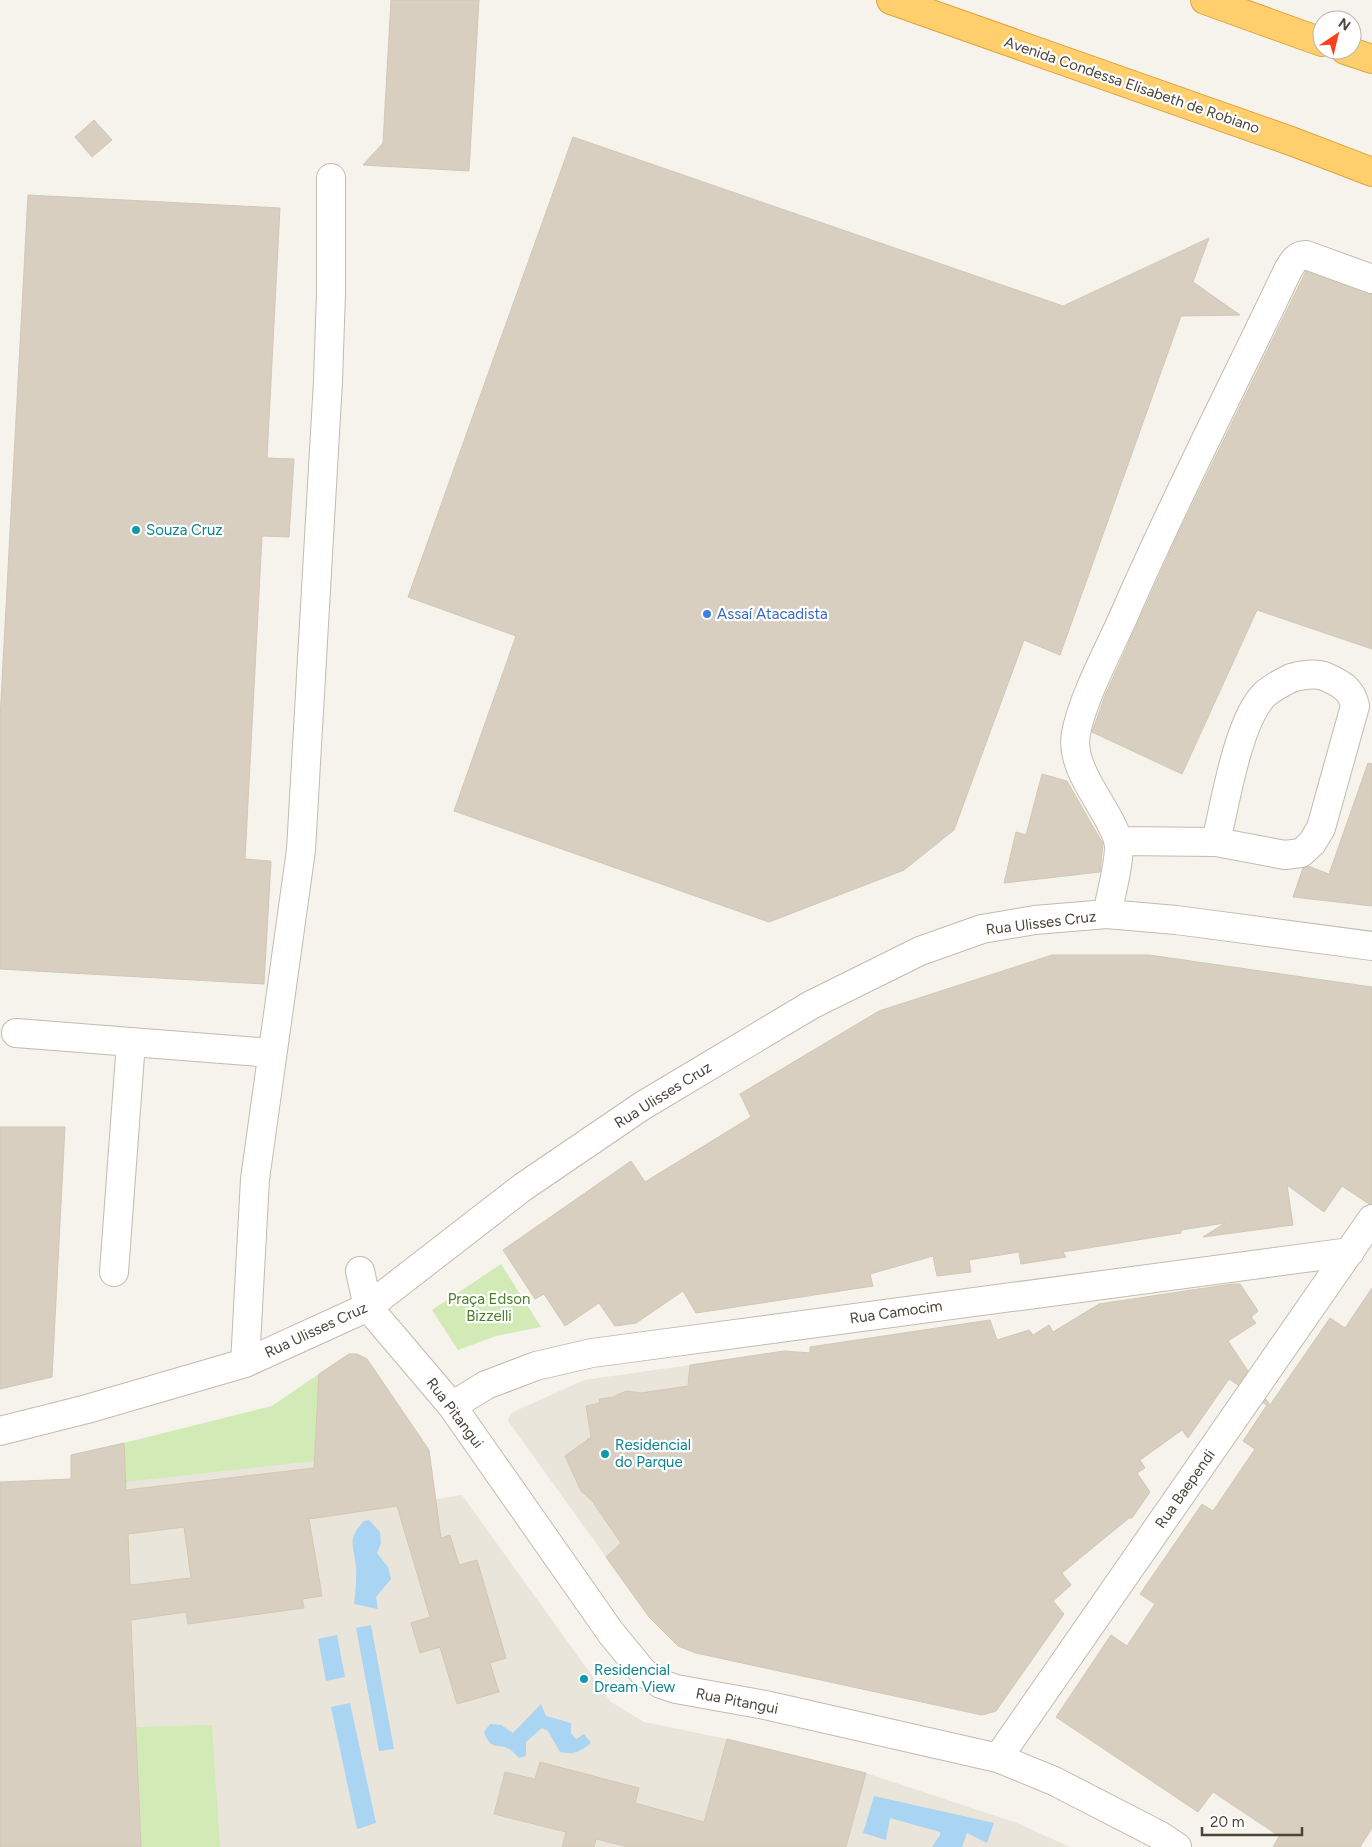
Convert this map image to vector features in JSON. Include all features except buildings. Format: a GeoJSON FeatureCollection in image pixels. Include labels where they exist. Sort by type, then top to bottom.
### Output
{"type":"FeatureCollection","features":[{"type":"Feature","properties":{"kind":"highway","name":"Avenida Condessa Elisabeth de Robiano"},"geometry":{"type":"LineString","coordinates":[[891,0],[1372,172]]}},
{"type":"Feature","properties":{"kind":"highway"},"geometry":{"type":"LineString","coordinates":[[1205,0],[1312,38]]}},
{"type":"Feature","properties":{"kind":"street"},"geometry":{"type":"LineString","coordinates":[[245,1363],[255,1178],[300,850],[328,381],[332,293],[331,178]]}},
{"type":"Feature","properties":{"kind":"street"},"geometry":{"type":"LineString","coordinates":[[1107,914],[1114,883],[1118,841],[1082,770],[1076,750],[1076,734],[1082,711],[1138,582],[1288,270],[1296,258],[1300,255],[1306,255],[1372,280]]}},
{"type":"Feature","properties":{"kind":"street"},"geometry":{"type":"LineString","coordinates":[[1118,841],[1216,842],[1285,854],[1300,853],[1312,843],[1321,828],[1355,706],[1353,696],[1346,687],[1322,675],[1298,675],[1277,684],[1264,695],[1248,719],[1216,842]]}},
{"type":"Feature","properties":{"kind":"street","name":"Rua Ulisses Cruz"},"geometry":{"type":"LineString","coordinates":[[0,1432],[245,1363],[368,1307],[523,1187],[642,1106],[810,1005],[920,951],[982,929],[1035,920],[1107,914],[1176,920],[1372,946]]}},
{"type":"Feature","properties":{"kind":"street"},"geometry":{"type":"LineString","coordinates":[[16,1033],[272,1053]]}},
{"type":"Feature","properties":{"kind":"street"},"geometry":{"type":"LineString","coordinates":[[114,1272],[131,1042]]}},
{"type":"Feature","properties":{"kind":"street","name":"Rua Baependi"},"geometry":{"type":"LineString","coordinates":[[998,1758],[1372,1219]]}},
{"type":"Feature","properties":{"kind":"street","name":"Rua Camocim"},"geometry":{"type":"LineString","coordinates":[[452,1406],[486,1385],[502,1378],[536,1366],[592,1352],[1350,1252]]}},
{"type":"Feature","properties":{"kind":"street"},"geometry":{"type":"LineString","coordinates":[[360,1271],[368,1307]]}},
{"type":"Feature","properties":{"kind":"street","name":"Rua Pitangui"},"geometry":{"type":"LineString","coordinates":[[368,1307],[452,1406],[611,1633],[643,1672],[660,1684],[676,1689],[765,1705],[998,1758],[1054,1781],[1158,1835],[1177,1847]]}},
{"type":"Feature","properties":{"kind":"shaded area"},"geometry":{"type":"Polygon","coordinates":[[[690,1365],[676,1487],[606,1557],[508,1421],[511,1413],[584,1380],[690,1365]]]}},
{"type":"Feature","properties":{"kind":"shaded area"},"geometry":{"type":"Polygon","coordinates":[[[319,1374],[313,1482],[316,1518],[462,1495],[611,1702],[644,1722],[727,1739],[697,1847],[141,1847],[124,1443],[272,1406],[319,1374]]]}},
{"type":"Feature","properties":{"kind":"shaded area"},"geometry":{"type":"Polygon","coordinates":[[[866,1773],[1017,1823],[1070,1847],[846,1847],[866,1773]]]}},
{"type":"Feature","properties":{"kind":"green space","name":"Praça Edson Bizzelli"},"geometry":{"type":"Polygon","coordinates":[[[501,1264],[541,1327],[496,1336],[458,1350],[432,1310],[501,1264]]]}},
{"type":"Feature","properties":{"kind":"green space"},"geometry":{"type":"Polygon","coordinates":[[[319,1374],[314,1461],[125,1482],[124,1443],[272,1406],[319,1374]]]}},
{"type":"Feature","properties":{"kind":"green space"},"geometry":{"type":"Polygon","coordinates":[[[212,1725],[220,1847],[141,1847],[136,1727],[212,1725]]]}},
{"type":"Feature","properties":{"kind":"water"},"geometry":{"type":"Polygon","coordinates":[[[369,1520],[380,1532],[381,1543],[377,1553],[388,1567],[391,1579],[376,1597],[378,1609],[354,1604],[356,1573],[352,1543],[358,1528],[364,1521],[369,1520]]]}},
{"type":"Feature","properties":{"kind":"water"},"geometry":{"type":"Polygon","coordinates":[[[371,1625],[394,1749],[379,1751],[356,1628],[371,1625]]]}},
{"type":"Feature","properties":{"kind":"water"},"geometry":{"type":"Polygon","coordinates":[[[337,1635],[345,1677],[326,1681],[318,1639],[337,1635]]]}},
{"type":"Feature","properties":{"kind":"water"},"geometry":{"type":"Polygon","coordinates":[[[350,1703],[376,1823],[357,1829],[331,1707],[350,1703]]]}},
{"type":"Feature","properties":{"kind":"water"},"geometry":{"type":"Polygon","coordinates":[[[541,1704],[546,1716],[571,1723],[571,1733],[576,1739],[584,1734],[591,1743],[576,1752],[560,1752],[548,1731],[542,1728],[526,1742],[526,1756],[519,1758],[509,1749],[489,1742],[484,1732],[490,1724],[501,1725],[513,1733],[541,1704]]]}},
{"type":"Feature","properties":{"kind":"water"},"geometry":{"type":"Polygon","coordinates":[[[874,1796],[994,1823],[987,1843],[967,1833],[962,1847],[932,1847],[940,1832],[890,1818],[886,1840],[863,1833],[874,1796]]]}},
{"type":"Feature","properties":{"kind":"place","name":"Souza Cruz"},"geometry":{"type":"Point","coordinates":[136,530]}},
{"type":"Feature","properties":{"kind":"place","name":"Assaí Atacadista"},"geometry":{"type":"Point","coordinates":[707,614]}},
{"type":"Feature","properties":{"kind":"place","name":"Residencial do Parque"},"geometry":{"type":"Point","coordinates":[605,1454]}},
{"type":"Feature","properties":{"kind":"place","name":"Residencial Dream View"},"geometry":{"type":"Point","coordinates":[584,1679]}}]}
